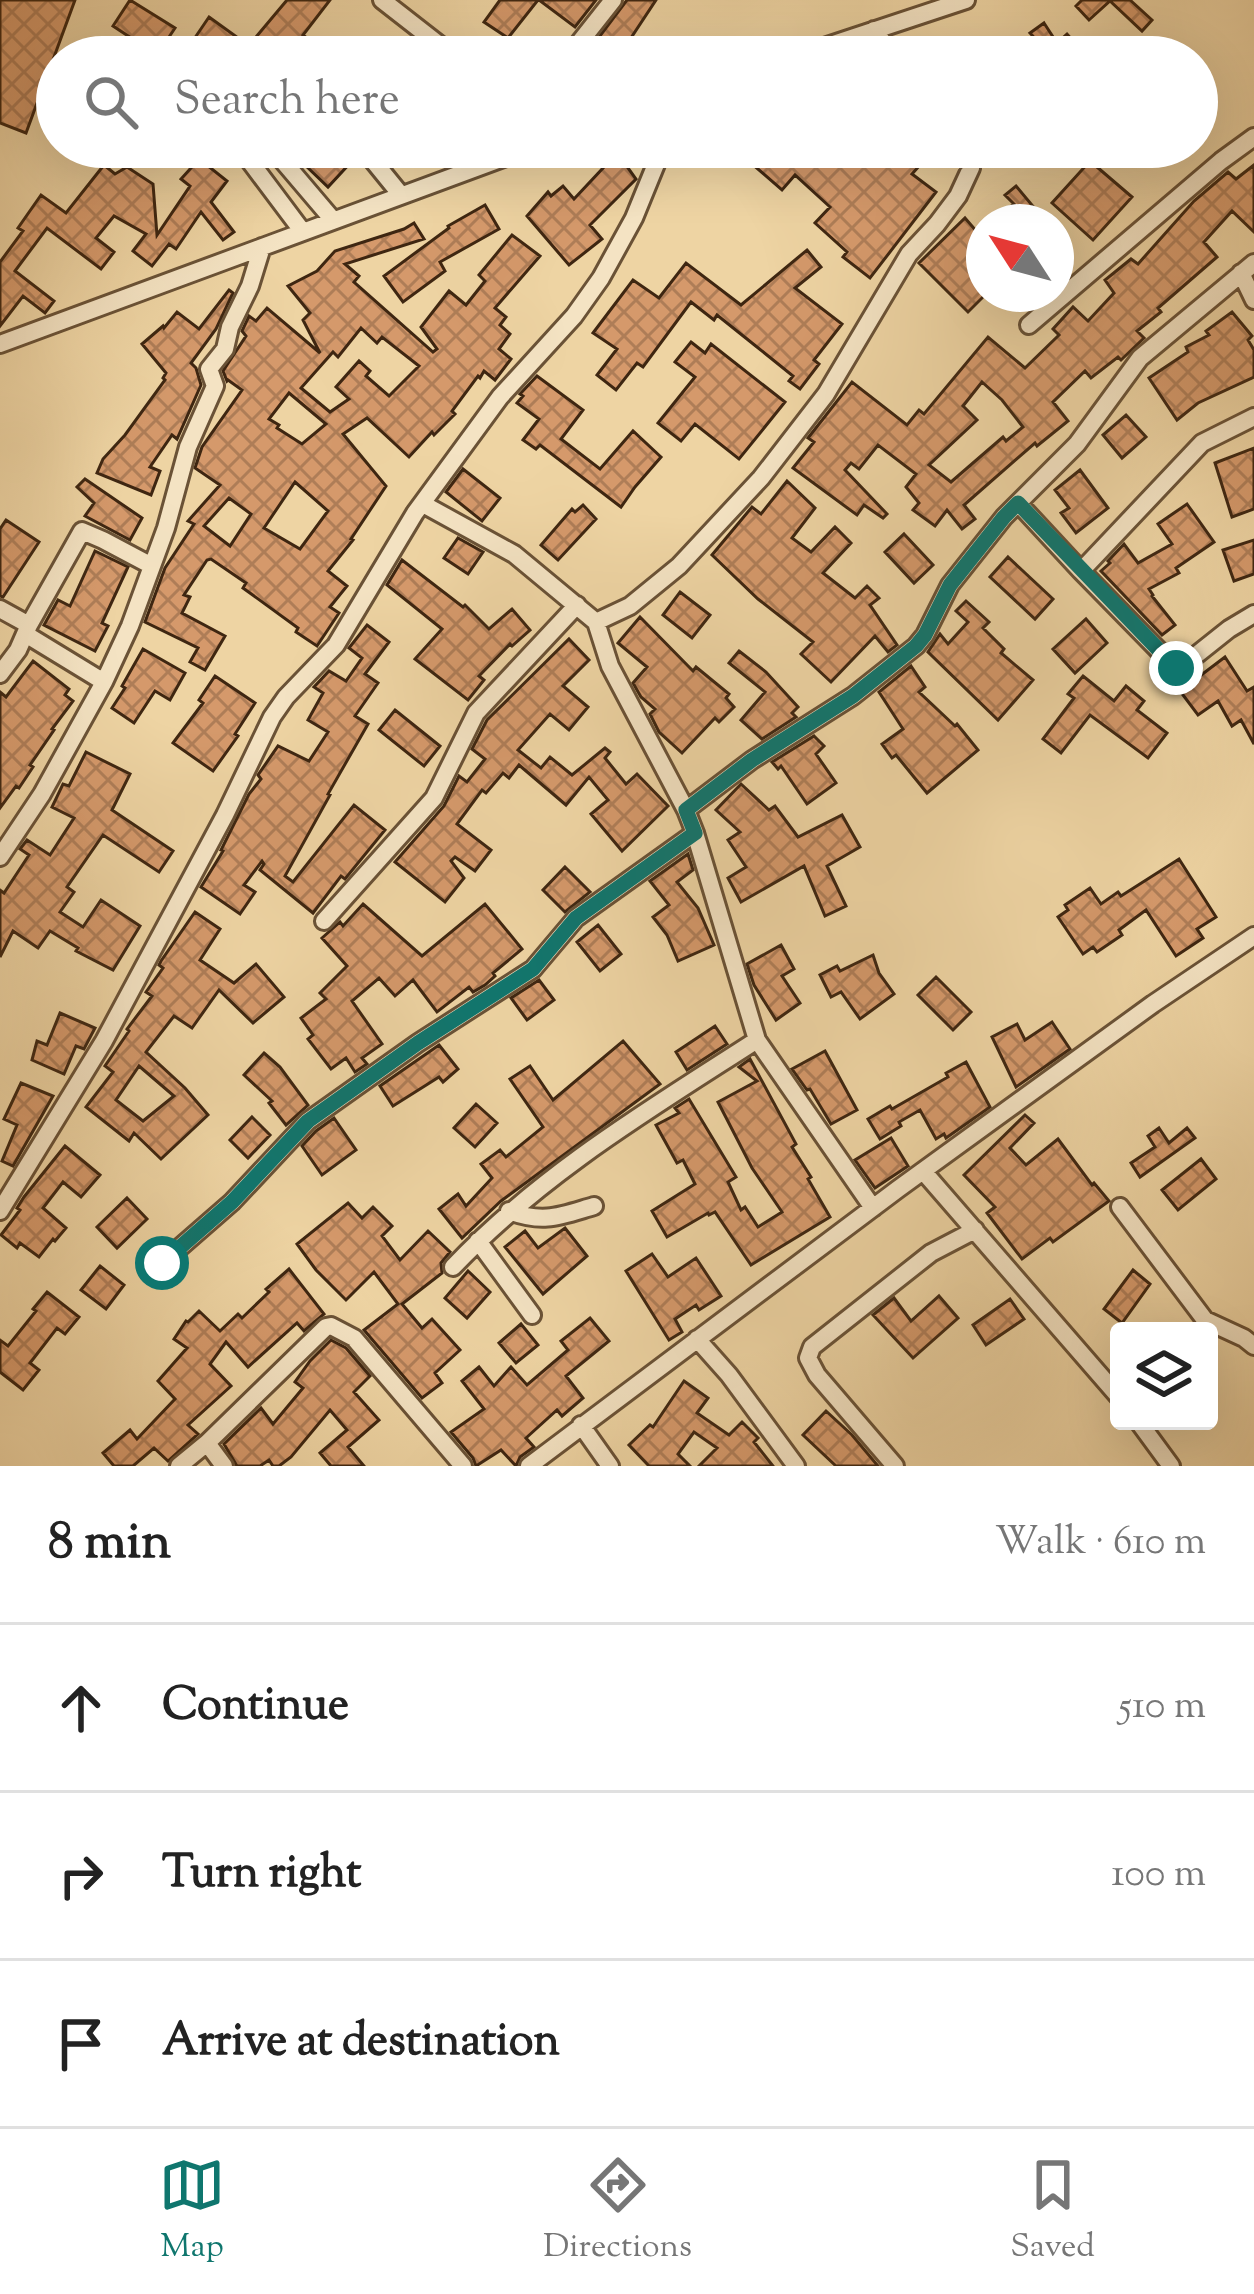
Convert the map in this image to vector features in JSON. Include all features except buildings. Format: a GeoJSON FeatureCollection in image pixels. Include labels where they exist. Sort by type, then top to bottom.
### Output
{"type":"FeatureCollection","features":[{"type":"Feature","properties":{"kind":"street"},"geometry":{"type":"LineString","coordinates":[[382,0],[428,36]]}},
{"type":"Feature","properties":{"kind":"street"},"geometry":{"type":"LineString","coordinates":[[585,36],[613,0]]}},
{"type":"Feature","properties":{"kind":"street"},"geometry":{"type":"LineString","coordinates":[[856,36],[966,0]]}},
{"type":"Feature","properties":{"kind":"street"},"geometry":{"type":"LineString","coordinates":[[874,30],[878,36]]}},
{"type":"Feature","properties":{"kind":"street"},"geometry":{"type":"LineString","coordinates":[[1218,164],[1254,137]]}},
{"type":"Feature","properties":{"kind":"street"},"geometry":{"type":"LineString","coordinates":[[255,168],[300,228]]}},
{"type":"Feature","properties":{"kind":"street"},"geometry":{"type":"LineString","coordinates":[[289,168],[333,220]]}},
{"type":"Feature","properties":{"kind":"street"},"geometry":{"type":"LineString","coordinates":[[379,168],[401,195]]}},
{"type":"Feature","properties":{"kind":"street"},"geometry":{"type":"LineString","coordinates":[[0,344],[475,168]]}},
{"type":"Feature","properties":{"kind":"street"},"geometry":{"type":"LineString","coordinates":[[3,1202],[104,1041],[272,717],[336,644],[423,504],[500,397],[574,316],[601,278],[654,168]]}},
{"type":"Feature","properties":{"kind":"street"},"geometry":{"type":"LineString","coordinates":[[596,622],[630,606],[679,566],[761,478],[826,394],[909,254],[938,224],[971,168]]}},
{"type":"Feature","properties":{"kind":"street"},"geometry":{"type":"LineString","coordinates":[[1029,325],[1214,168]]}},
{"type":"Feature","properties":{"kind":"street"},"geometry":{"type":"LineString","coordinates":[[0,857],[42,794],[130,626],[178,491],[188,447],[215,386],[209,369],[225,349],[262,247]]}},
{"type":"Feature","properties":{"kind":"street"},"geometry":{"type":"LineString","coordinates":[[686,810],[752,760],[853,696],[916,646],[950,585],[1004,517],[1077,444],[1140,358],[1248,268],[1254,300]]}},
{"type":"Feature","properties":{"kind":"street"},"geometry":{"type":"LineString","coordinates":[[1081,572],[1202,443],[1254,417]]}},
{"type":"Feature","properties":{"kind":"street"},"geometry":{"type":"LineString","coordinates":[[1018,503],[1176,668],[1254,614]]}},
{"type":"Feature","properties":{"kind":"street"},"geometry":{"type":"LineString","coordinates":[[423,504],[514,554],[596,622],[610,666],[695,833],[757,1040],[873,1208]]}},
{"type":"Feature","properties":{"kind":"street"},"geometry":{"type":"LineString","coordinates":[[0,674],[82,532],[152,566]]}},
{"type":"Feature","properties":{"kind":"street"},"geometry":{"type":"LineString","coordinates":[[324,921],[434,798],[476,712],[577,605]]}},
{"type":"Feature","properties":{"kind":"street"},"geometry":{"type":"LineString","coordinates":[[0,609],[104,682]]}},
{"type":"Feature","properties":{"kind":"street"},"geometry":{"type":"LineString","coordinates":[[162,1263],[232,1202],[308,1121],[533,969],[576,918],[695,833]]}},
{"type":"Feature","properties":{"kind":"street"},"geometry":{"type":"LineString","coordinates":[[529,1466],[923,1171],[1254,936]]}},
{"type":"Feature","properties":{"kind":"street"},"geometry":{"type":"LineString","coordinates":[[453,1267],[509,1211],[583,1152],[757,1040]]}},
{"type":"Feature","properties":{"kind":"street"},"geometry":{"type":"LineString","coordinates":[[923,1171],[1110,1387]]}},
{"type":"Feature","properties":{"kind":"street"},"geometry":{"type":"LineString","coordinates":[[509,1211],[531,1220],[594,1206]]}},
{"type":"Feature","properties":{"kind":"street"},"geometry":{"type":"LineString","coordinates":[[1120,1207],[1204,1319],[1251,1337]]}},
{"type":"Feature","properties":{"kind":"street"},"geometry":{"type":"LineString","coordinates":[[895,1466],[817,1375],[808,1358],[812,1347],[932,1253],[975,1231]]}},
{"type":"Feature","properties":{"kind":"street"},"geometry":{"type":"LineString","coordinates":[[478,1241],[532,1316]]}},
{"type":"Feature","properties":{"kind":"street"},"geometry":{"type":"LineString","coordinates":[[179,1466],[331,1326],[354,1338],[463,1466]]}},
{"type":"Feature","properties":{"kind":"street"},"geometry":{"type":"LineString","coordinates":[[698,1339],[796,1466]]}},
{"type":"Feature","properties":{"kind":"street"},"geometry":{"type":"LineString","coordinates":[[580,1425],[610,1466]]}},
{"type":"Feature","properties":{"kind":"street"},"geometry":{"type":"LineString","coordinates":[[1145,1430],[1171,1466]]}},
{"type":"Feature","properties":{"kind":"street"},"geometry":{"type":"LineString","coordinates":[[208,1443],[224,1466]]}},
{"type":"Feature","properties":{"kind":"route"},"geometry":{"type":"LineString","coordinates":[[162,1263],[232,1202],[308,1121],[533,969],[576,918],[695,833],[686,810],[752,760],[853,696],[916,646],[950,585],[1018,503],[1176,668]]}}]}
